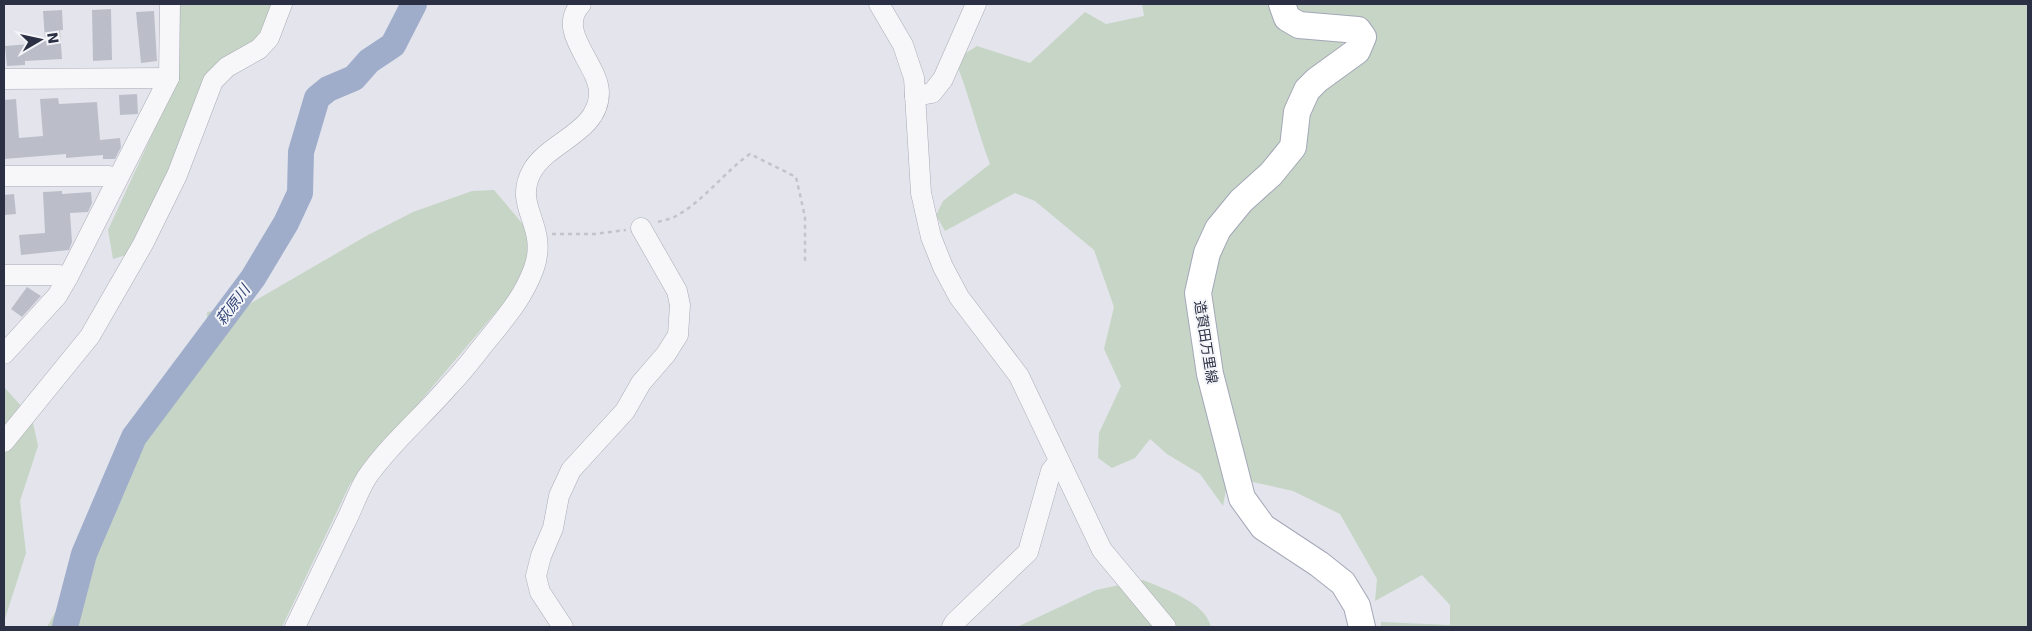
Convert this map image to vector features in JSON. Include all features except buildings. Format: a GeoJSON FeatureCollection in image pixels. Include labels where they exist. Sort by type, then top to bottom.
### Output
{"type":"FeatureCollection","features":[{"type":"Feature","properties":{"kind":"main road","name":"造賀田万里線"},"geometry":{"type":"LineString","coordinates":[[1282,4],[1287,18],[1299,25],[1358,30],[1363,36],[1357,51],[1317,80],[1307,90],[1297,112],[1292,147],[1271,174],[1241,201],[1218,229],[1207,253],[1198,294],[1210,374],[1242,498],[1263,527],[1319,564],[1343,583],[1356,606],[1362,627]]}},
{"type":"Feature","properties":{"kind":"street"},"geometry":{"type":"LineString","coordinates":[[4,354],[57,296],[168,78],[170,4]]}},
{"type":"Feature","properties":{"kind":"street"},"geometry":{"type":"LineString","coordinates":[[4,442],[90,336],[143,244],[172,184],[213,81],[228,67],[259,49],[269,38],[282,4]]}},
{"type":"Feature","properties":{"kind":"street"},"geometry":{"type":"LineString","coordinates":[[295,627],[366,478],[390,449],[450,386],[520,301],[534,268],[539,248],[538,234],[524,197],[525,184],[540,160],[581,128],[598,106],[599,92],[595,75],[572,24],[573,14],[581,4]]}},
{"type":"Feature","properties":{"kind":"street"},"geometry":{"type":"LineString","coordinates":[[879,4],[903,44],[914,78],[921,193],[931,237],[959,297],[1019,376],[1102,550],[1117,572],[1166,627]]}},
{"type":"Feature","properties":{"kind":"street"},"geometry":{"type":"LineString","coordinates":[[915,96],[932,93],[943,79],[976,4]]}},
{"type":"Feature","properties":{"kind":"street"},"geometry":{"type":"LineString","coordinates":[[4,79],[168,78]]}},
{"type":"Feature","properties":{"kind":"street"},"geometry":{"type":"LineString","coordinates":[[4,176],[109,176],[117,179]]}},
{"type":"Feature","properties":{"kind":"street"},"geometry":{"type":"LineString","coordinates":[[563,627],[540,592],[536,576],[541,556],[553,528],[559,496],[571,470],[625,411],[641,383],[666,354],[678,335],[680,305],[677,291],[641,228]]}},
{"type":"Feature","properties":{"kind":"street"},"geometry":{"type":"LineString","coordinates":[[4,275],[59,275],[68,277]]}},
{"type":"Feature","properties":{"kind":"street"},"geometry":{"type":"LineString","coordinates":[[952,627],[954,622],[1028,552],[1051,471],[1059,461]]}},
{"type":"Feature","properties":{"kind":"path"},"geometry":{"type":"LineString","coordinates":[[538,234],[595,234],[641,228],[676,216],[698,199],[733,165],[750,154],[796,177],[805,217],[805,261]]}},
{"type":"Feature","properties":{"kind":"green space"},"geometry":{"type":"Polygon","coordinates":[[[178,4],[279,4],[267,33],[213,74],[162,196],[129,254],[113,259],[108,230],[175,85],[178,4]]]}},
{"type":"Feature","properties":{"kind":"green space"},"geometry":{"type":"Polygon","coordinates":[[[1142,4],[1279,4],[1344,39],[1341,51],[1284,147],[1195,261],[1228,479],[1223,506],[1200,474],[1167,454],[1150,439],[1135,458],[1112,468],[1098,458],[1099,433],[1121,386],[1104,349],[1114,307],[1094,250],[1035,201],[1015,193],[945,231],[936,215],[943,201],[990,164],[955,60],[977,46],[1030,63],[1085,12],[1106,24],[1144,16],[1142,4]]]}},
{"type":"Feature","properties":{"kind":"green space"},"geometry":{"type":"Polygon","coordinates":[[[1287,4],[2028,4],[2028,627],[1381,627],[1381,622],[1450,625],[1450,605],[1422,575],[1375,601],[1377,579],[1340,514],[1293,491],[1244,480],[1205,293],[1213,255],[1302,113],[1365,47],[1301,20],[1287,4]]]}},
{"type":"Feature","properties":{"kind":"green space"},"geometry":{"type":"Polygon","coordinates":[[[494,190],[524,226],[528,235],[528,254],[521,273],[507,299],[350,484],[282,627],[47,627],[86,557],[142,406],[209,348],[207,312],[246,306],[368,235],[413,212],[472,191],[494,190]]]}},
{"type":"Feature","properties":{"kind":"green space"},"geometry":{"type":"Polygon","coordinates":[[[4,387],[32,418],[38,446],[20,501],[26,553],[4,622],[4,387]]]}},
{"type":"Feature","properties":{"kind":"green space"},"geometry":{"type":"Polygon","coordinates":[[[1143,580],[1172,592],[1193,604],[1208,618],[1211,627],[1017,627],[1096,590],[1143,580]]]}},
{"type":"Feature","properties":{"kind":"waterway","name":"萩原川"},"geometry":{"type":"LineString","coordinates":[[65,627],[84,554],[134,437],[253,278],[286,223],[300,193],[301,152],[317,98],[328,89],[354,78],[369,61],[393,45],[414,4]]}}]}
